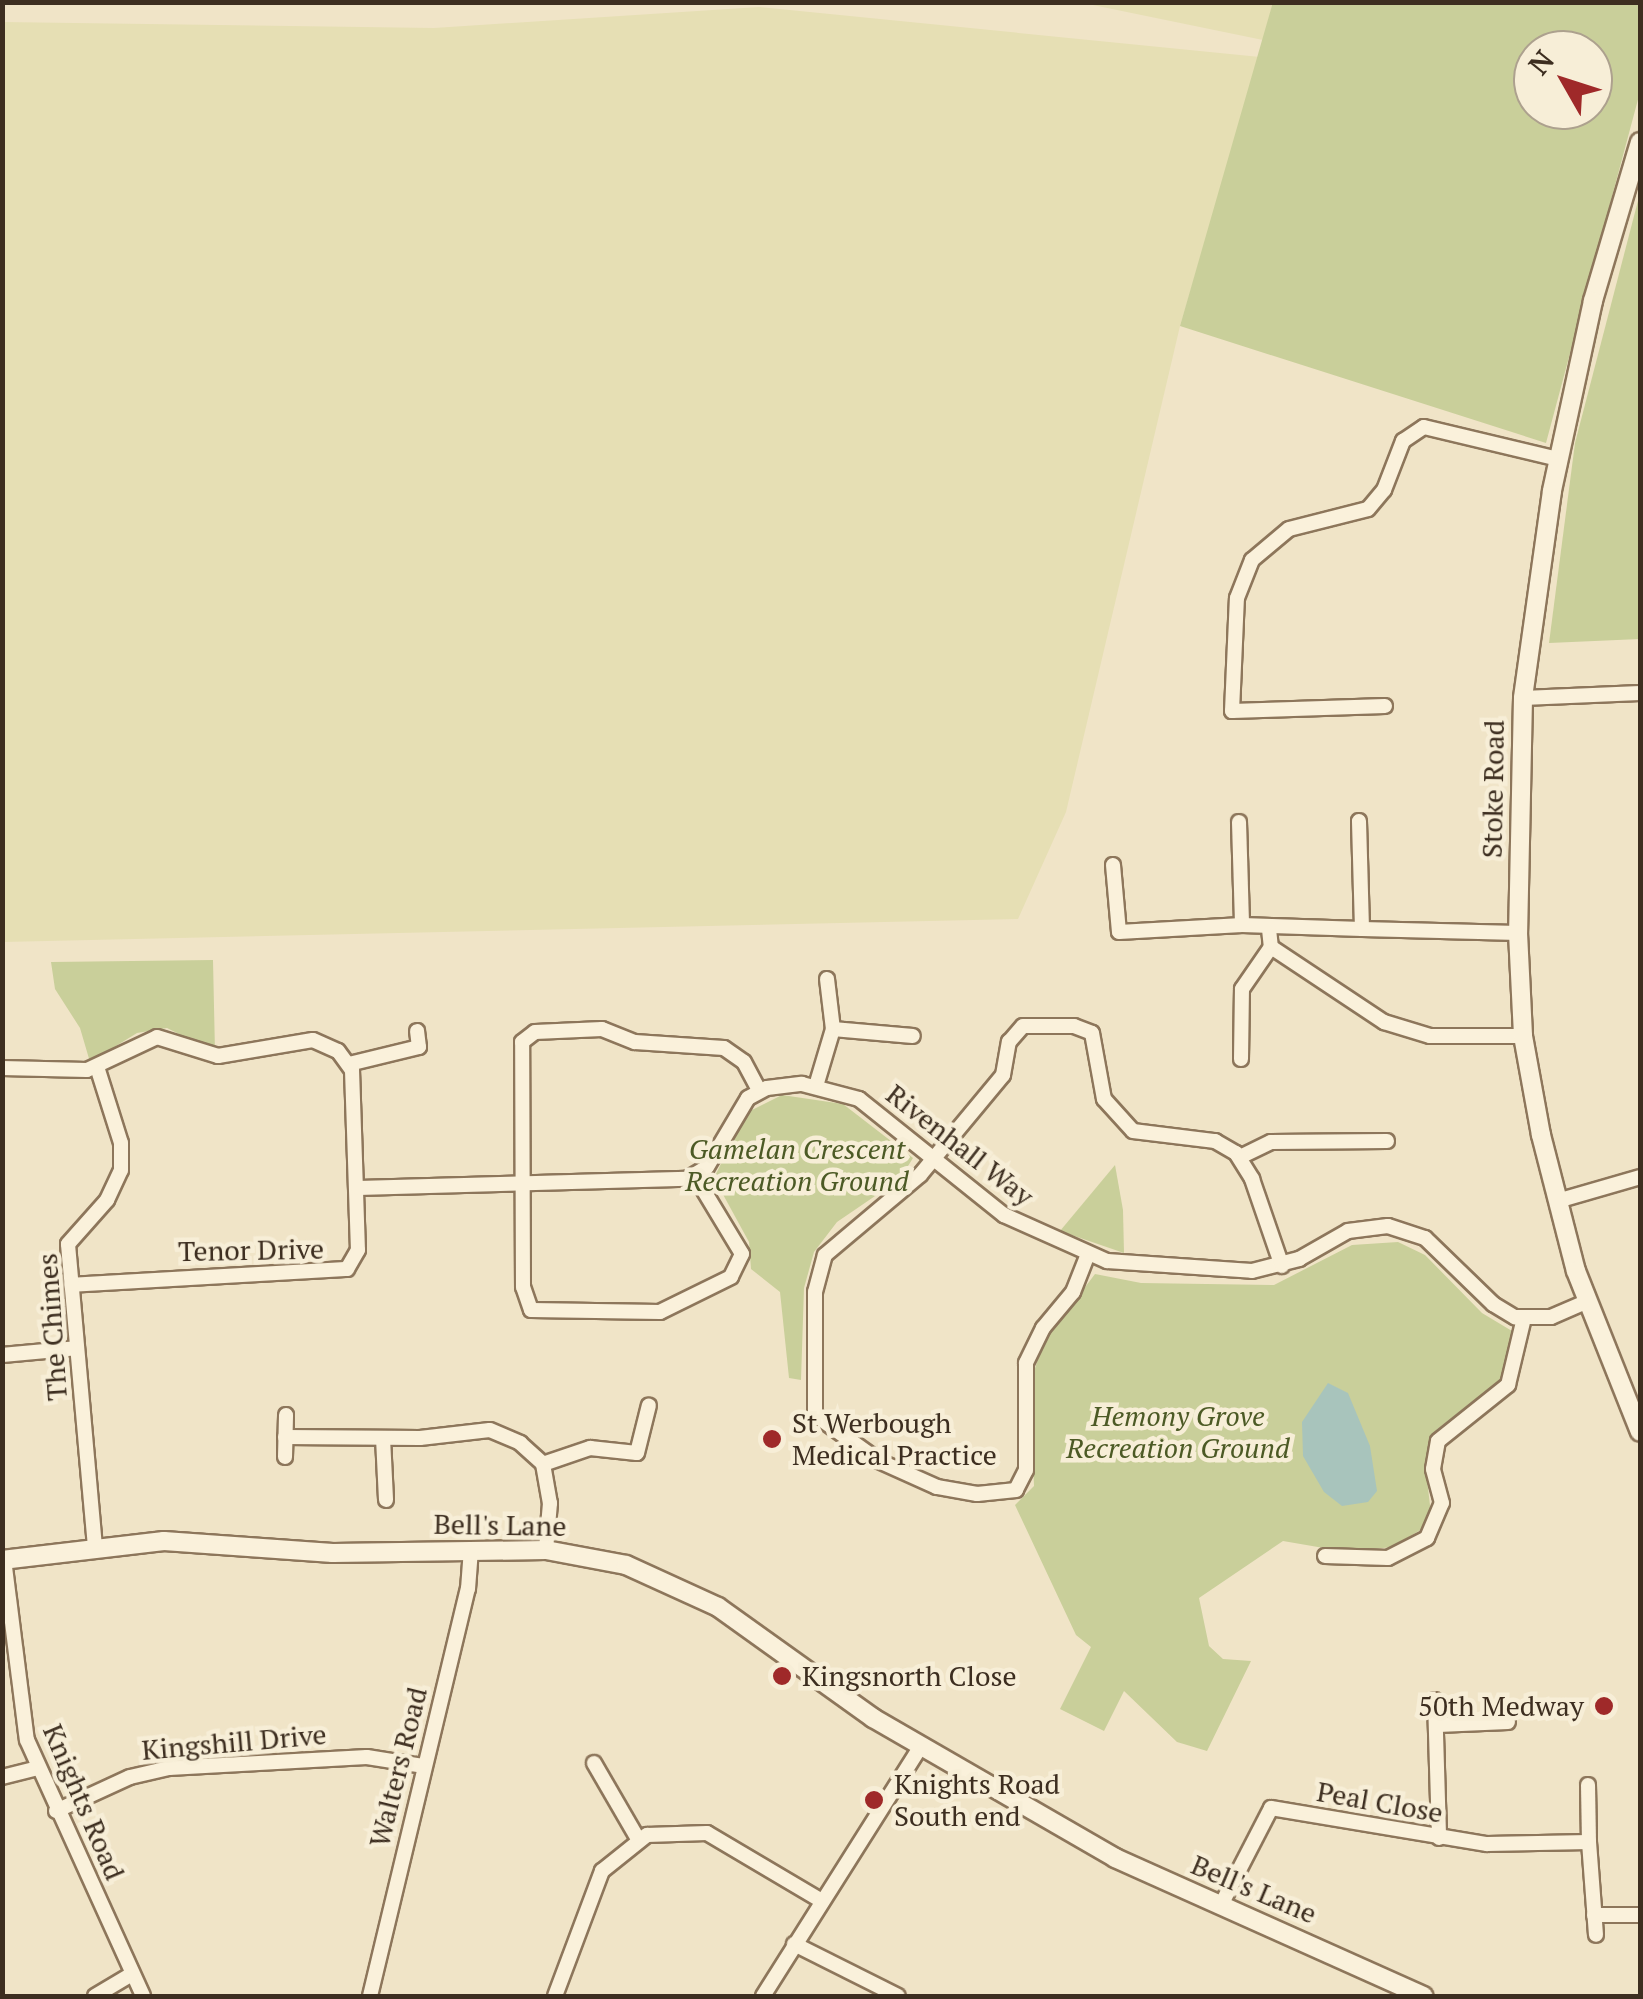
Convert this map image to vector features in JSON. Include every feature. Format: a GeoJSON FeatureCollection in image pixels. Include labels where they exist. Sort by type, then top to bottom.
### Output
{"type":"FeatureCollection","features":[{"type":"Feature","properties":{"kind":"street","name":"Stoke Road"},"geometry":{"type":"LineString","coordinates":[[1640,142],[1594,301],[1558,459],[1523,698],[1518,933],[1523,1036],[1557,1201],[1588,1301],[1636,1408],[1640,1432]]}},
{"type":"Feature","properties":{"kind":"street"},"geometry":{"type":"LineString","coordinates":[[1386,706],[1232,711],[1237,598],[1252,560],[1289,528],[1368,508],[1384,490],[1404,442],[1424,427],[1558,459]]}},
{"type":"Feature","properties":{"kind":"street"},"geometry":{"type":"LineString","coordinates":[[1523,698],[1640,694]]}},
{"type":"Feature","properties":{"kind":"street"},"geometry":{"type":"LineString","coordinates":[[1359,821],[1362,929]]}},
{"type":"Feature","properties":{"kind":"street"},"geometry":{"type":"LineString","coordinates":[[1239,822],[1242,925]]}},
{"type":"Feature","properties":{"kind":"street"},"geometry":{"type":"LineString","coordinates":[[1114,865],[1118,932],[1242,925],[1268,929],[1518,933]]}},
{"type":"Feature","properties":{"kind":"street"},"geometry":{"type":"LineString","coordinates":[[1241,1059],[1242,989],[1271,948],[1268,929]]}},
{"type":"Feature","properties":{"kind":"street"},"geometry":{"type":"LineString","coordinates":[[1271,948],[1368,1014],[1408,1030],[1454,1038],[1523,1036]]}},
{"type":"Feature","properties":{"kind":"street"},"geometry":{"type":"LineString","coordinates":[[816,1086],[833,1029],[827,979]]}},
{"type":"Feature","properties":{"kind":"street"},"geometry":{"type":"LineString","coordinates":[[1088,1254],[1073,1292],[1043,1328],[1026,1363],[1026,1470],[1016,1490],[947,1490],[879,1461],[824,1426],[813,1409],[816,1277],[843,1233],[891,1204],[933,1158],[1003,1075],[1011,1037],[1029,1025],[1083,1027],[1095,1036],[1104,1099],[1132,1131],[1215,1141],[1240,1156],[1282,1266]]}},
{"type":"Feature","properties":{"kind":"street"},"geometry":{"type":"LineString","coordinates":[[833,1029],[914,1036]]}},
{"type":"Feature","properties":{"kind":"street"},"geometry":{"type":"LineString","coordinates":[[358,1188],[522,1184],[695,1176],[712,1161],[736,1110],[758,1090],[744,1062],[724,1048],[635,1042],[602,1030],[535,1032],[518,1052],[522,1184],[524,1297],[531,1310],[660,1312],[731,1276],[743,1259],[695,1176]]}},
{"type":"Feature","properties":{"kind":"street"},"geometry":{"type":"LineString","coordinates":[[2,1068],[66,1072],[96,1067],[157,1037],[218,1056],[313,1040],[349,1064],[419,1047],[417,1031]]}},
{"type":"Feature","properties":{"kind":"street","name":"Tenor Drive"},"geometry":{"type":"LineString","coordinates":[[70,1286],[338,1273],[357,1256],[358,1188],[349,1064]]}},
{"type":"Feature","properties":{"kind":"street","name":"The Chimes"},"geometry":{"type":"LineString","coordinates":[[94,1546],[70,1286],[70,1238],[107,1200],[123,1160],[96,1067]]}},
{"type":"Feature","properties":{"kind":"street","name":"Rivenhall Way"},"geometry":{"type":"LineString","coordinates":[[758,1090],[816,1086],[859,1099],[1015,1222],[1088,1254],[1132,1267],[1252,1271],[1282,1266],[1348,1231],[1400,1228],[1433,1244],[1504,1313],[1524,1318]]}},
{"type":"Feature","properties":{"kind":"street"},"geometry":{"type":"LineString","coordinates":[[1240,1156],[1271,1142],[1388,1140]]}},
{"type":"Feature","properties":{"kind":"street"},"geometry":{"type":"LineString","coordinates":[[1557,1201],[1640,1177]]}},
{"type":"Feature","properties":{"kind":"street"},"geometry":{"type":"LineString","coordinates":[[1325,1556],[1388,1558],[1426,1538],[1442,1503],[1433,1469],[1438,1441],[1512,1380],[1524,1318],[1551,1316],[1588,1301]]}},
{"type":"Feature","properties":{"kind":"street"},"geometry":{"type":"LineString","coordinates":[[2,1355],[78,1348]]}},
{"type":"Feature","properties":{"kind":"street"},"geometry":{"type":"LineString","coordinates":[[542,1464],[590,1448],[636,1453],[650,1404]]}},
{"type":"Feature","properties":{"kind":"street"},"geometry":{"type":"LineString","coordinates":[[285,1458],[286,1415]]}},
{"type":"Feature","properties":{"kind":"street"},"geometry":{"type":"LineString","coordinates":[[285,1437],[383,1438],[490,1430],[520,1443],[542,1464],[550,1504],[546,1550]]}},
{"type":"Feature","properties":{"kind":"street"},"geometry":{"type":"LineString","coordinates":[[383,1438],[386,1500]]}},
{"type":"Feature","properties":{"kind":"street","name":"Bell's Lane"},"geometry":{"type":"LineString","coordinates":[[3,1560],[94,1546],[164,1541],[333,1554],[470,1548],[546,1550],[626,1565],[699,1596],[921,1746],[1115,1858],[1424,1996]]}},
{"type":"Feature","properties":{"kind":"street","name":"Walters Road"},"geometry":{"type":"LineString","coordinates":[[370,1996],[468,1589],[470,1548]]}},
{"type":"Feature","properties":{"kind":"street","name":"Knights Road"},"geometry":{"type":"LineString","coordinates":[[3,1560],[21,1714],[37,1768],[142,1996]]}},
{"type":"Feature","properties":{"kind":"street"},"geometry":{"type":"LineString","coordinates":[[1435,1700],[1439,1838]]}},
{"type":"Feature","properties":{"kind":"street"},"geometry":{"type":"LineString","coordinates":[[1438,1725],[1508,1722]]}},
{"type":"Feature","properties":{"kind":"street"},"geometry":{"type":"LineString","coordinates":[[763,1996],[921,1746]]}},
{"type":"Feature","properties":{"kind":"street","name":"Kingshill Drive"},"geometry":{"type":"LineString","coordinates":[[56,1811],[130,1776],[169,1768],[366,1757],[424,1766]]}},
{"type":"Feature","properties":{"kind":"street"},"geometry":{"type":"LineString","coordinates":[[594,1763],[638,1838]]}},
{"type":"Feature","properties":{"kind":"street"},"geometry":{"type":"LineString","coordinates":[[2,1776],[37,1768]]}},
{"type":"Feature","properties":{"kind":"street"},"geometry":{"type":"LineString","coordinates":[[1588,1785],[1596,1936]]}},
{"type":"Feature","properties":{"kind":"street","name":"Peal Close"},"geometry":{"type":"LineString","coordinates":[[1222,1905],[1270,1808],[1439,1838],[1589,1842]]}},
{"type":"Feature","properties":{"kind":"street"},"geometry":{"type":"LineString","coordinates":[[556,1996],[596,1883],[618,1852],[638,1838],[672,1829],[707,1833],[822,1902]]}},
{"type":"Feature","properties":{"kind":"street"},"geometry":{"type":"LineString","coordinates":[[1594,1915],[1640,1915]]}},
{"type":"Feature","properties":{"kind":"street"},"geometry":{"type":"LineString","coordinates":[[794,1944],[898,1996]]}},
{"type":"Feature","properties":{"kind":"street"},"geometry":{"type":"LineString","coordinates":[[95,1996],[132,1974]]}},
{"type":"Feature","properties":{"kind":"shaded area"},"geometry":{"type":"Polygon","coordinates":[[[1083,3],[1273,3],[1263,40],[1083,3]]]}},
{"type":"Feature","properties":{"kind":"shaded area"},"geometry":{"type":"Polygon","coordinates":[[[759,7],[1260,57],[1180,326],[1066,812],[1018,919],[3,942],[2,22],[434,28],[759,7]]]}},
{"type":"Feature","properties":{"kind":"green space"},"geometry":{"type":"Polygon","coordinates":[[[1273,2],[1640,3],[1640,92],[1546,443],[1180,326],[1273,2]]]}},
{"type":"Feature","properties":{"kind":"green space"},"geometry":{"type":"Polygon","coordinates":[[[1640,193],[1640,639],[1549,643],[1575,443],[1640,193]]]}},
{"type":"Feature","properties":{"kind":"green space"},"geometry":{"type":"Polygon","coordinates":[[[213,960],[215,1052],[167,1028],[137,1033],[90,1062],[80,1028],[55,989],[51,962],[213,960]]]}},
{"type":"Feature","properties":{"kind":"green space","name":"Gamelan Crescent Recreation Ground"},"geometry":{"type":"Polygon","coordinates":[[[782,1095],[843,1104],[913,1158],[900,1179],[837,1222],[814,1252],[804,1288],[801,1380],[789,1378],[780,1292],[751,1269],[749,1242],[714,1178],[746,1113],[782,1095]]]}},
{"type":"Feature","properties":{"kind":"green space"},"geometry":{"type":"Polygon","coordinates":[[[1115,1165],[1123,1210],[1124,1253],[1060,1231],[1115,1165]]]}},
{"type":"Feature","properties":{"kind":"green space","name":"Hemony Grove Recreation Ground"},"geometry":{"type":"Polygon","coordinates":[[[1398,1242],[1425,1255],[1482,1313],[1512,1331],[1502,1378],[1435,1431],[1425,1462],[1431,1514],[1422,1529],[1392,1547],[1347,1552],[1283,1541],[1199,1598],[1209,1646],[1223,1659],[1251,1661],[1207,1751],[1177,1742],[1124,1691],[1104,1731],[1060,1709],[1091,1647],[1076,1635],[1015,1505],[1034,1486],[1030,1384],[1043,1343],[1095,1274],[1141,1283],[1274,1285],[1352,1245],[1398,1242]]]}},
{"type":"Feature","properties":{"kind":"water"},"geometry":{"type":"Polygon","coordinates":[[[1328,1383],[1348,1393],[1370,1446],[1377,1491],[1368,1502],[1342,1506],[1324,1492],[1303,1456],[1302,1422],[1328,1383]]]}},
{"type":"Feature","properties":{"kind":"place","name":"St Werbough Medical Practice"},"geometry":{"type":"Point","coordinates":[772,1439]}},
{"type":"Feature","properties":{"kind":"place","name":"Kingsnorth Close"},"geometry":{"type":"Point","coordinates":[782,1676]}},
{"type":"Feature","properties":{"kind":"place","name":"50th Medway"},"geometry":{"type":"Point","coordinates":[1604,1706]}},
{"type":"Feature","properties":{"kind":"place","name":"Knights Road South end"},"geometry":{"type":"Point","coordinates":[874,1800]}}]}
